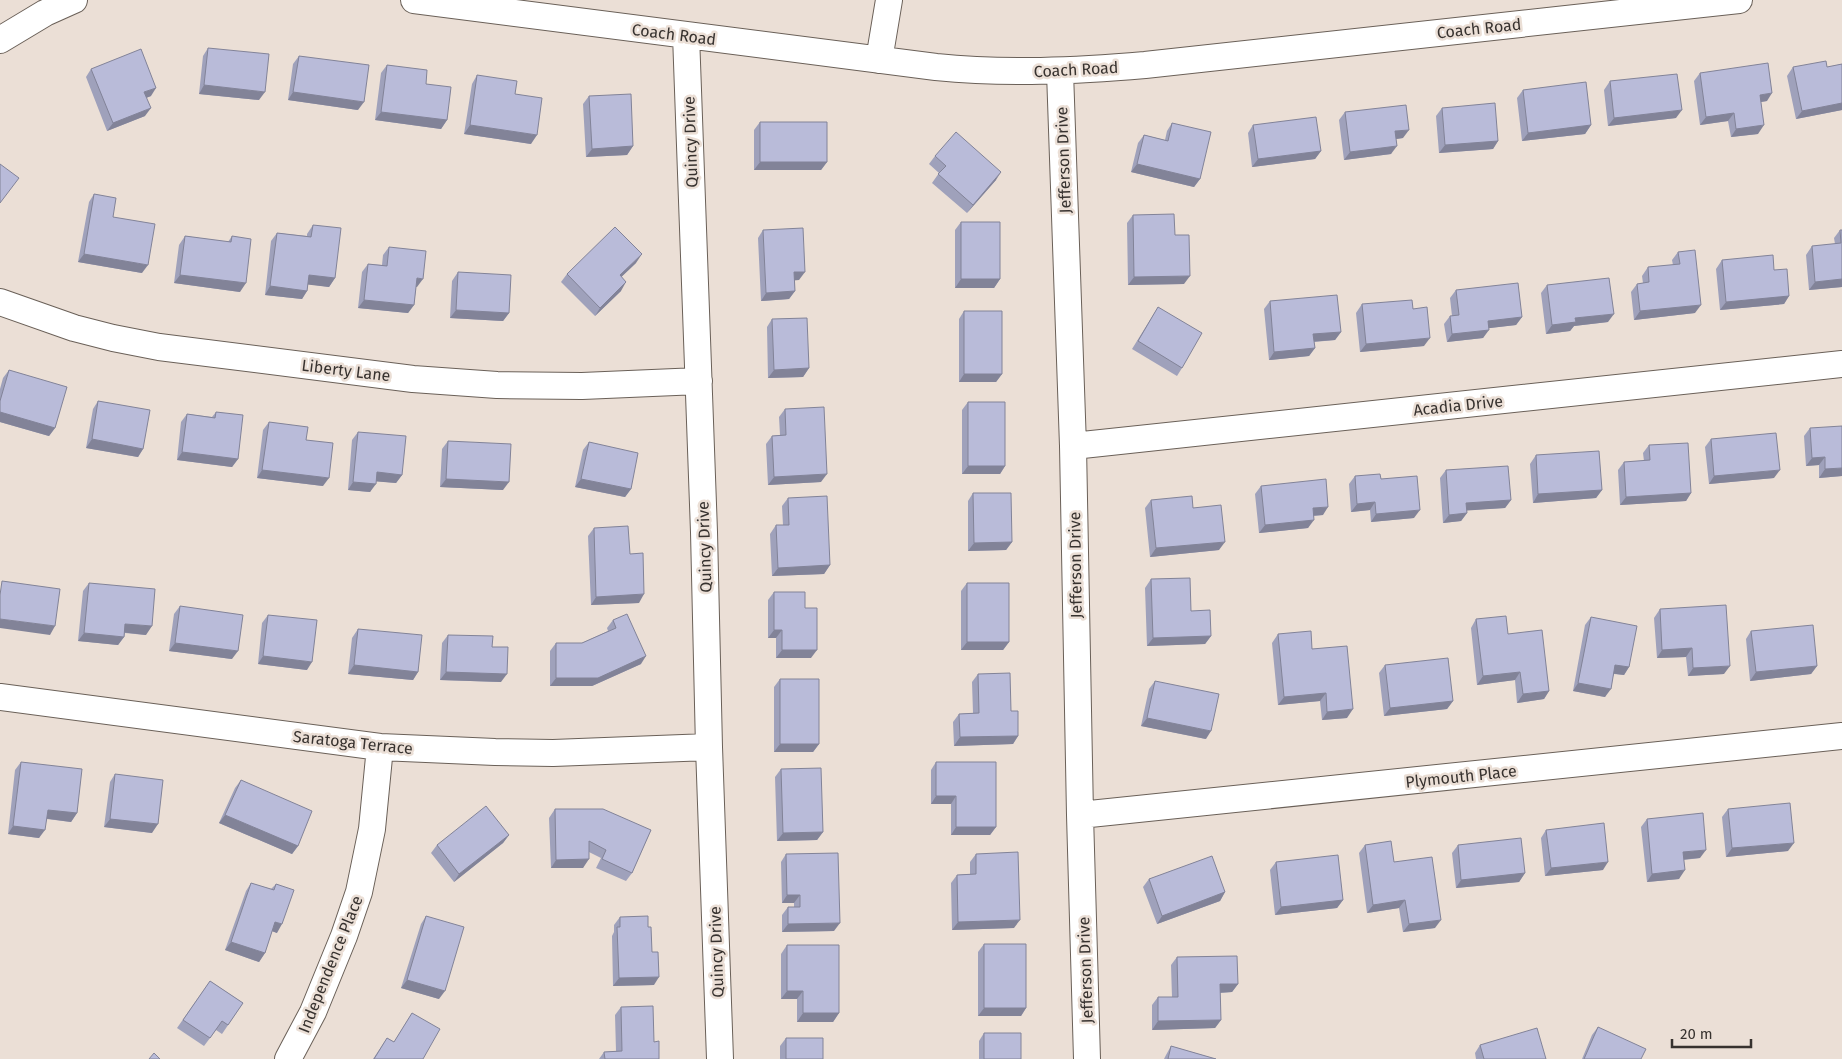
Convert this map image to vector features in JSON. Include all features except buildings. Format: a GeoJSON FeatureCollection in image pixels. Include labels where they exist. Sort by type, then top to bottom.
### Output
{"type":"FeatureCollection","features":[{"type":"Feature","properties":{"kind":"street"},"geometry":{"type":"LineString","coordinates":[[0,40],[45,13],[74,0]]}},
{"type":"Feature","properties":{"kind":"street","name":"Coach Road"},"geometry":{"type":"LineString","coordinates":[[414,0],[509,6],[686,35],[968,70],[1060,72],[1145,65],[1739,0]]}},
{"type":"Feature","properties":{"kind":"street"},"geometry":{"type":"LineString","coordinates":[[879,60],[889,0]]}},
{"type":"Feature","properties":{"kind":"street","name":"Quincy Drive"},"geometry":{"type":"LineString","coordinates":[[686,35],[699,381],[720,1059]]}},
{"type":"Feature","properties":{"kind":"street","name":"Jefferson Drive"},"geometry":{"type":"LineString","coordinates":[[1060,72],[1073,446],[1087,1059]]}},
{"type":"Feature","properties":{"kind":"street","name":"Liberty Lane"},"geometry":{"type":"LineString","coordinates":[[0,302],[74,328],[159,347],[413,379],[497,385],[582,386],[699,381]]}},
{"type":"Feature","properties":{"kind":"street","name":"Acadia Drive"},"geometry":{"type":"LineString","coordinates":[[1073,446],[1842,364]]}},
{"type":"Feature","properties":{"kind":"street","name":"Saratoga Terrace"},"geometry":{"type":"LineString","coordinates":[[0,697],[380,746],[544,753],[709,747]]}},
{"type":"Feature","properties":{"kind":"street","name":"Plymouth Place"},"geometry":{"type":"LineString","coordinates":[[1080,815],[1842,736]]}},
{"type":"Feature","properties":{"kind":"street","name":"Independence Place"},"geometry":{"type":"LineString","coordinates":[[288,1059],[314,1012],[359,892],[372,829],[380,746]]}}]}
